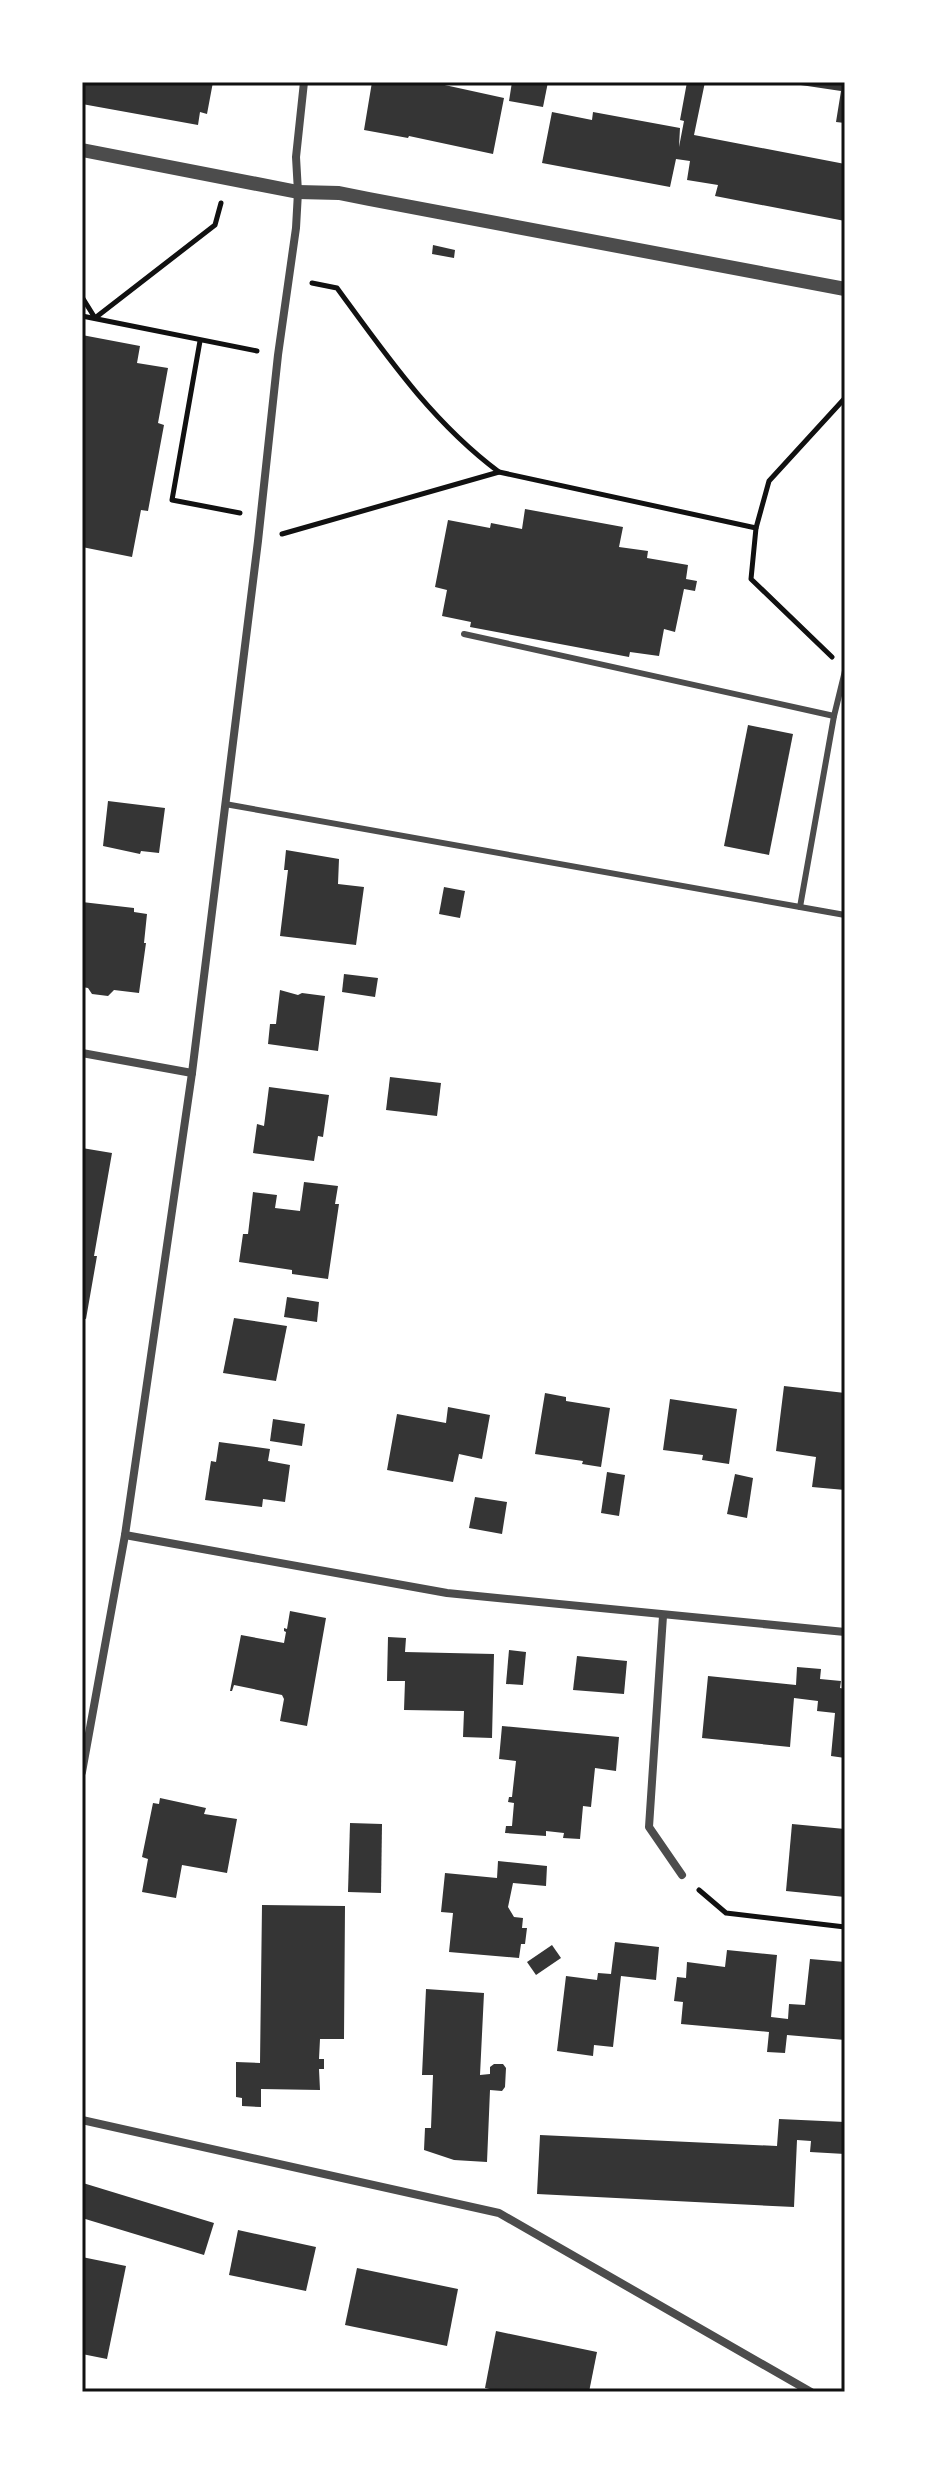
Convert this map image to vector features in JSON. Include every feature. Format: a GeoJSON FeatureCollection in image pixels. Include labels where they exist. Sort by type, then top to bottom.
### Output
{"type":"FeatureCollection","features":[{"type":"Feature","properties":{"kind":"street"},"geometry":{"type":"LineString","coordinates":[[82,1772],[125,1535],[192,1073],[298,192],[296,157],[304,82]]}},
{"type":"Feature","properties":{"kind":"street"},"geometry":{"type":"LineString","coordinates":[[82,150],[298,192],[339,193],[845,289]]}},
{"type":"Feature","properties":{"kind":"street"},"geometry":{"type":"LineString","coordinates":[[82,1053],[192,1073]]}},
{"type":"Feature","properties":{"kind":"street"},"geometry":{"type":"LineString","coordinates":[[125,1535],[447,1593],[845,1632]]}},
{"type":"Feature","properties":{"kind":"street"},"geometry":{"type":"LineString","coordinates":[[663,1616],[649,1827],[682,1875]]}},
{"type":"Feature","properties":{"kind":"street"},"geometry":{"type":"LineString","coordinates":[[82,2120],[499,2213],[811,2392]]}},
{"type":"Feature","properties":{"kind":"lane"},"geometry":{"type":"LineString","coordinates":[[464,634],[834,716]]}},
{"type":"Feature","properties":{"kind":"lane"},"geometry":{"type":"LineString","coordinates":[[800,907],[845,671]]}},
{"type":"Feature","properties":{"kind":"lane"},"geometry":{"type":"LineString","coordinates":[[225,804],[845,915]]}},
{"type":"Feature","properties":{"kind":"path"},"geometry":{"type":"LineString","coordinates":[[95,318],[215,225],[228,178]]}},
{"type":"Feature","properties":{"kind":"path"},"geometry":{"type":"LineString","coordinates":[[288,279],[337,288],[409,386],[468,450],[499,472],[756,528]]}},
{"type":"Feature","properties":{"kind":"path"},"geometry":{"type":"LineString","coordinates":[[82,297],[95,318]]}},
{"type":"Feature","properties":{"kind":"path"},"geometry":{"type":"LineString","coordinates":[[82,316],[278,355]]}},
{"type":"Feature","properties":{"kind":"path"},"geometry":{"type":"LineString","coordinates":[[200,341],[172,500],[260,517]]}},
{"type":"Feature","properties":{"kind":"path"},"geometry":{"type":"LineString","coordinates":[[835,659],[751,579],[756,528],[769,481],[845,398]]}},
{"type":"Feature","properties":{"kind":"path"},"geometry":{"type":"LineString","coordinates":[[258,541],[499,472]]}},
{"type":"Feature","properties":{"kind":"path"},"geometry":{"type":"LineString","coordinates":[[682,1875],[726,1913],[845,1927]]}},
{"type":"Feature","properties":{"kind":"building"},"geometry":{"type":"Polygon","coordinates":[[[82,82],[213,82],[207,114],[200,112],[198,125],[82,104],[82,82]]]}},
{"type":"Feature","properties":{"kind":"building"},"geometry":{"type":"Polygon","coordinates":[[[372,82],[431,82],[504,98],[493,154],[364,130],[372,82]]]}},
{"type":"Feature","properties":{"kind":"building"},"geometry":{"type":"Polygon","coordinates":[[[512,82],[548,82],[543,107],[509,101],[512,82]]]}},
{"type":"Feature","properties":{"kind":"building"},"geometry":{"type":"Polygon","coordinates":[[[687,82],[705,82],[694,135],[845,164],[845,221],[715,196],[718,185],[687,180],[690,161],[676,159],[670,187],[542,163],[552,112],[592,120],[593,112],[680,128],[679,147],[687,82]]]}},
{"type":"Feature","properties":{"kind":"building"},"geometry":{"type":"Polygon","coordinates":[[[794,82],[845,82],[845,123],[836,122],[841,91],[794,82]]]}},
{"type":"Feature","properties":{"kind":"building"},"geometry":{"type":"Polygon","coordinates":[[[433,245],[455,250],[454,258],[432,254],[433,245]]]}},
{"type":"Feature","properties":{"kind":"building"},"geometry":{"type":"Polygon","coordinates":[[[82,335],[140,346],[137,363],[168,368],[158,423],[164,425],[148,511],[141,510],[132,557],[82,547],[82,335]]]}},
{"type":"Feature","properties":{"kind":"building"},"geometry":{"type":"Polygon","coordinates":[[[525,509],[623,527],[619,547],[648,551],[647,558],[688,565],[686,579],[697,581],[695,591],[684,589],[675,632],[664,629],[659,656],[630,652],[629,657],[470,627],[471,622],[442,616],[447,590],[435,587],[448,520],[490,528],[491,523],[522,529],[525,509]]]}},
{"type":"Feature","properties":{"kind":"building"},"geometry":{"type":"Polygon","coordinates":[[[748,725],[793,734],[769,855],[724,846],[748,725]]]}},
{"type":"Feature","properties":{"kind":"building"},"geometry":{"type":"Polygon","coordinates":[[[108,801],[165,808],[159,853],[141,851],[140,854],[103,846],[108,801]]]}},
{"type":"Feature","properties":{"kind":"building"},"geometry":{"type":"Polygon","coordinates":[[[286,850],[339,859],[338,884],[364,887],[356,945],[280,936],[288,870],[284,870],[286,850]]]}},
{"type":"Feature","properties":{"kind":"building"},"geometry":{"type":"Polygon","coordinates":[[[444,887],[465,891],[460,918],[439,914],[444,887]]]}},
{"type":"Feature","properties":{"kind":"building"},"geometry":{"type":"Polygon","coordinates":[[[82,902],[134,908],[134,912],[147,914],[139,993],[114,990],[108,996],[92,994],[88,988],[82,987],[82,902]]]}},
{"type":"Feature","properties":{"kind":"building"},"geometry":{"type":"Polygon","coordinates":[[[344,974],[378,978],[375,997],[342,992],[344,974]]]}},
{"type":"Feature","properties":{"kind":"building"},"geometry":{"type":"Polygon","coordinates":[[[280,990],[298,995],[325,996],[318,1051],[268,1044],[270,1024],[276,1024],[280,990]]]}},
{"type":"Feature","properties":{"kind":"building"},"geometry":{"type":"Polygon","coordinates":[[[390,1077],[441,1083],[437,1116],[386,1110],[390,1077]]]}},
{"type":"Feature","properties":{"kind":"building"},"geometry":{"type":"Polygon","coordinates":[[[269,1087],[329,1095],[323,1137],[318,1136],[314,1161],[253,1153],[257,1124],[264,1126],[269,1087]]]}},
{"type":"Feature","properties":{"kind":"building"},"geometry":{"type":"Polygon","coordinates":[[[82,1148],[112,1153],[86,1319],[82,1318],[82,1148]]]}},
{"type":"Feature","properties":{"kind":"building"},"geometry":{"type":"Polygon","coordinates":[[[304,1182],[338,1186],[335,1204],[339,1204],[328,1279],[239,1262],[243,1234],[248,1234],[253,1192],[277,1195],[275,1208],[300,1211],[304,1182]]]}},
{"type":"Feature","properties":{"kind":"building"},"geometry":{"type":"Polygon","coordinates":[[[287,1297],[319,1302],[317,1322],[284,1317],[287,1297]]]}},
{"type":"Feature","properties":{"kind":"building"},"geometry":{"type":"Polygon","coordinates":[[[234,1318],[287,1326],[276,1381],[223,1373],[234,1318]]]}},
{"type":"Feature","properties":{"kind":"building"},"geometry":{"type":"Polygon","coordinates":[[[784,1386],[845,1393],[845,1490],[812,1487],[816,1457],[776,1451],[784,1386]]]}},
{"type":"Feature","properties":{"kind":"building"},"geometry":{"type":"Polygon","coordinates":[[[545,1393],[566,1397],[566,1401],[610,1408],[601,1467],[582,1464],[583,1461],[535,1454],[545,1393]]]}},
{"type":"Feature","properties":{"kind":"building"},"geometry":{"type":"Polygon","coordinates":[[[670,1399],[737,1409],[729,1464],[702,1460],[703,1455],[663,1450],[670,1399]]]}},
{"type":"Feature","properties":{"kind":"building"},"geometry":{"type":"Polygon","coordinates":[[[448,1407],[490,1415],[482,1459],[459,1454],[453,1482],[387,1470],[397,1414],[446,1423],[448,1407]]]}},
{"type":"Feature","properties":{"kind":"building"},"geometry":{"type":"Polygon","coordinates":[[[273,1419],[305,1424],[302,1446],[270,1441],[273,1419]]]}},
{"type":"Feature","properties":{"kind":"building"},"geometry":{"type":"Polygon","coordinates":[[[219,1442],[270,1449],[268,1461],[290,1465],[285,1502],[263,1499],[262,1507],[205,1500],[211,1461],[216,1462],[219,1442]]]}},
{"type":"Feature","properties":{"kind":"building"},"geometry":{"type":"Polygon","coordinates":[[[607,1472],[625,1475],[619,1516],[601,1513],[607,1472]]]}},
{"type":"Feature","properties":{"kind":"building"},"geometry":{"type":"Polygon","coordinates":[[[735,1474],[753,1478],[747,1518],[727,1514],[735,1474]]]}},
{"type":"Feature","properties":{"kind":"building"},"geometry":{"type":"Polygon","coordinates":[[[475,1497],[507,1502],[502,1534],[469,1528],[475,1497]]]}},
{"type":"Feature","properties":{"kind":"building"},"geometry":{"type":"Polygon","coordinates":[[[290,1611],[326,1618],[307,1726],[280,1721],[282,1695],[234,1685],[230,1691],[241,1635],[284,1643],[284,1628],[287,1629],[290,1611]]]}},
{"type":"Feature","properties":{"kind":"building"},"geometry":{"type":"Polygon","coordinates":[[[388,1637],[406,1638],[405,1652],[494,1654],[492,1738],[463,1737],[464,1711],[404,1710],[405,1681],[387,1681],[388,1637]]]}},
{"type":"Feature","properties":{"kind":"building"},"geometry":{"type":"Polygon","coordinates":[[[509,1650],[526,1652],[523,1685],[506,1684],[509,1650]]]}},
{"type":"Feature","properties":{"kind":"building"},"geometry":{"type":"Polygon","coordinates":[[[577,1656],[627,1661],[624,1694],[573,1690],[577,1656]]]}},
{"type":"Feature","properties":{"kind":"building"},"geometry":{"type":"Polygon","coordinates":[[[797,1667],[821,1669],[820,1679],[841,1681],[840,1688],[845,1689],[845,1758],[831,1756],[835,1713],[817,1711],[818,1701],[794,1698],[790,1747],[702,1738],[708,1676],[796,1685],[797,1667]]]}},
{"type":"Feature","properties":{"kind":"building"},"geometry":{"type":"Polygon","coordinates":[[[502,1726],[619,1737],[616,1771],[595,1768],[591,1807],[583,1806],[580,1839],[563,1838],[564,1833],[546,1831],[546,1836],[505,1833],[506,1826],[512,1826],[514,1803],[508,1802],[512,1797],[516,1761],[499,1759],[502,1726]]]}},
{"type":"Feature","properties":{"kind":"building"},"geometry":{"type":"Polygon","coordinates":[[[160,1798],[206,1808],[204,1814],[237,1819],[227,1873],[182,1865],[176,1898],[142,1892],[148,1859],[142,1857],[153,1803],[159,1804],[160,1798]]]}},
{"type":"Feature","properties":{"kind":"building"},"geometry":{"type":"Polygon","coordinates":[[[350,1823],[382,1824],[381,1893],[348,1892],[350,1823]]]}},
{"type":"Feature","properties":{"kind":"building"},"geometry":{"type":"Polygon","coordinates":[[[792,1824],[845,1829],[845,1897],[786,1891],[792,1824]]]}},
{"type":"Feature","properties":{"kind":"building"},"geometry":{"type":"Polygon","coordinates":[[[498,1861],[547,1866],[546,1886],[513,1883],[508,1907],[514,1917],[523,1918],[522,1928],[527,1928],[519,1958],[449,1952],[453,1913],[441,1912],[445,1873],[497,1878],[498,1861]]]}},
{"type":"Feature","properties":{"kind":"building"},"geometry":{"type":"Polygon","coordinates":[[[262,1905],[345,1906],[344,2039],[320,2039],[319,2059],[324,2059],[324,2069],[319,2069],[320,2090],[261,2089],[261,2107],[242,2106],[242,2098],[236,2097],[236,2062],[260,2063],[262,1905]]]}},
{"type":"Feature","properties":{"kind":"building"},"geometry":{"type":"Polygon","coordinates":[[[615,1942],[659,1947],[656,1980],[621,1976],[613,2047],[594,2045],[593,2056],[557,2051],[566,1976],[597,1980],[598,1973],[611,1974],[615,1942]]]}},
{"type":"Feature","properties":{"kind":"building"},"geometry":{"type":"Polygon","coordinates":[[[552,1945],[561,1958],[536,1975],[527,1962],[552,1945]]]}},
{"type":"Feature","properties":{"kind":"building"},"geometry":{"type":"Polygon","coordinates":[[[727,1950],[777,1955],[771,2017],[788,2019],[789,2004],[805,2005],[810,1959],[845,1962],[845,2040],[787,2035],[785,2053],[767,2052],[769,2032],[681,2024],[683,2002],[674,2001],[677,1977],[686,1978],[687,1962],[725,1967],[727,1950]]]}},
{"type":"Feature","properties":{"kind":"building"},"geometry":{"type":"Polygon","coordinates":[[[426,1989],[484,1993],[480,2075],[490,2074],[490,2067],[494,2064],[503,2064],[506,2068],[505,2087],[502,2091],[490,2090],[487,2162],[454,2160],[424,2150],[425,2128],[431,2128],[433,2075],[422,2075],[426,1989]]]}},
{"type":"Feature","properties":{"kind":"building"},"geometry":{"type":"Polygon","coordinates":[[[779,2119],[845,2122],[845,2154],[810,2152],[811,2141],[797,2140],[794,2207],[537,2194],[540,2135],[777,2146],[779,2119]]]}},
{"type":"Feature","properties":{"kind":"building"},"geometry":{"type":"Polygon","coordinates":[[[83,2183],[214,2223],[204,2255],[82,2218],[83,2183]]]}},
{"type":"Feature","properties":{"kind":"building"},"geometry":{"type":"Polygon","coordinates":[[[238,2230],[316,2247],[306,2291],[229,2275],[238,2230]]]}},
{"type":"Feature","properties":{"kind":"building"},"geometry":{"type":"Polygon","coordinates":[[[82,2257],[126,2266],[107,2359],[82,2354],[82,2257]]]}},
{"type":"Feature","properties":{"kind":"building"},"geometry":{"type":"Polygon","coordinates":[[[357,2268],[458,2289],[447,2346],[345,2325],[357,2268]]]}},
{"type":"Feature","properties":{"kind":"building"},"geometry":{"type":"Polygon","coordinates":[[[496,2331],[597,2352],[589,2392],[503,2392],[485,2388],[496,2331]]]}}]}
